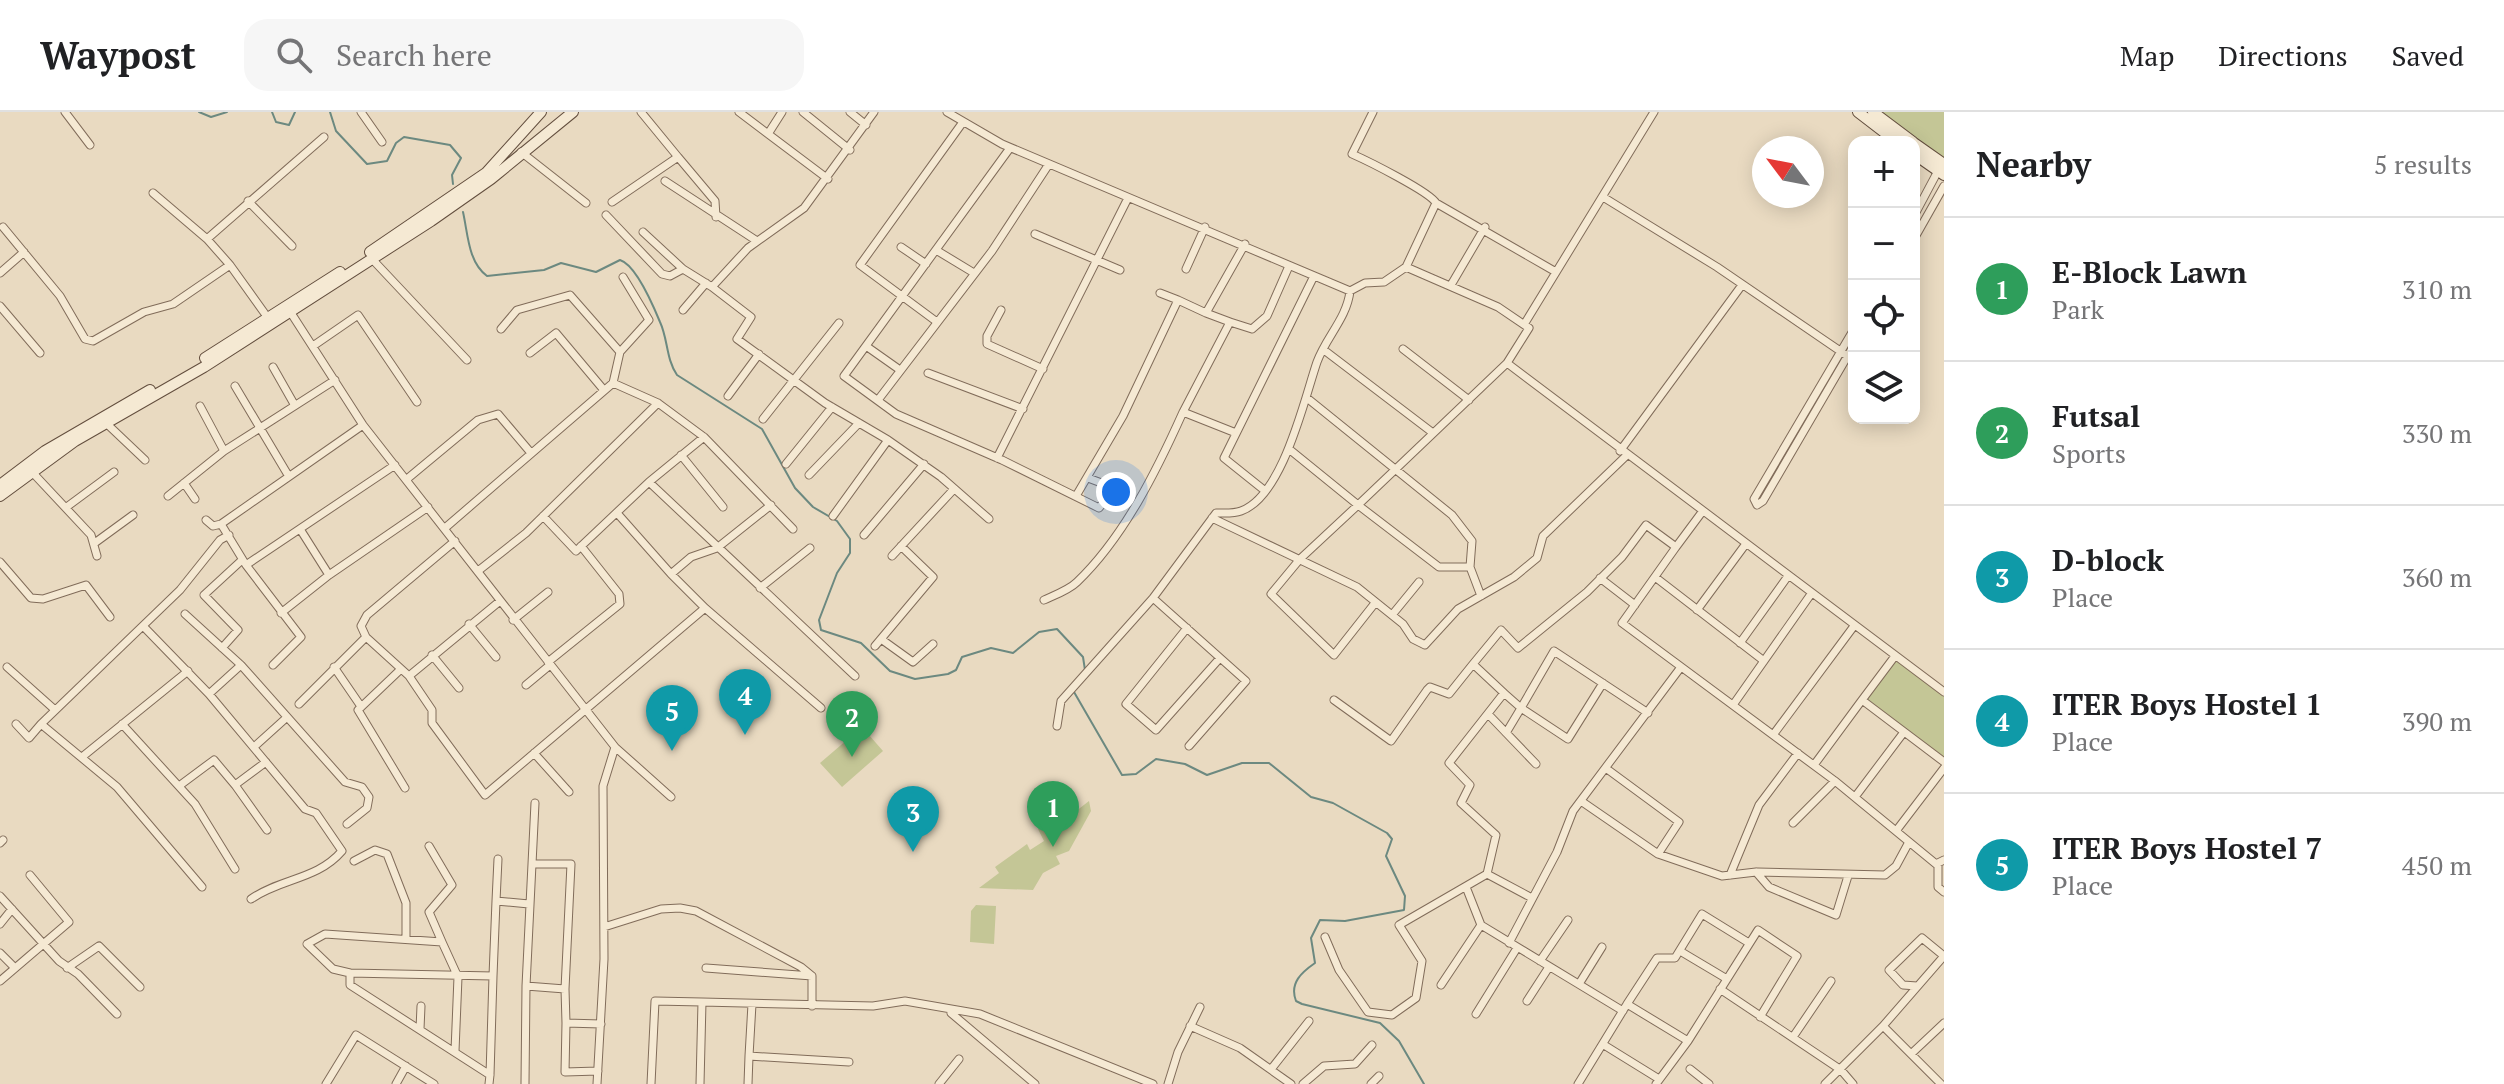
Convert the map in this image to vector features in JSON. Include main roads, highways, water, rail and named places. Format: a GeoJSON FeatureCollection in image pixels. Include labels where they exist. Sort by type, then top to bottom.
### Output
{"type":"FeatureCollection","features":[{"type":"Feature","properties":{"kind":"main road"},"geometry":{"type":"LineString","coordinates":[[0,485],[71,435],[268,318],[486,173],[524,135],[541,112]]}},
{"type":"Feature","properties":{"kind":"main road"},"geometry":{"type":"LineString","coordinates":[[0,496],[106,423],[291,313],[372,259],[491,179],[573,112]]}},
{"type":"Feature","properties":{"kind":"main road"},"geometry":{"type":"LineString","coordinates":[[1858,112],[1889,136]]}},
{"type":"Feature","properties":{"kind":"main road"},"geometry":{"type":"LineString","coordinates":[[1873,112],[1905,136]]}},
{"type":"Feature","properties":{"kind":"main road"},"geometry":{"type":"LineString","coordinates":[[1920,148],[1942,168]]}},
{"type":"Feature","properties":{"kind":"main road"},"geometry":{"type":"LineString","coordinates":[[1920,157],[1942,168]]}},
{"type":"Feature","properties":{"kind":"waterway"},"geometry":{"type":"LineString","coordinates":[[199,112],[211,117],[227,112]]}},
{"type":"Feature","properties":{"kind":"waterway"},"geometry":{"type":"LineString","coordinates":[[272,112],[276,122],[289,125],[295,112]]}},
{"type":"Feature","properties":{"kind":"waterway"},"geometry":{"type":"LineString","coordinates":[[330,112],[336,131],[367,164],[387,161],[396,143],[404,137],[450,145],[461,158],[452,175],[453,184]]}},
{"type":"Feature","properties":{"kind":"waterway"},"geometry":{"type":"LineString","coordinates":[[463,212],[472,255],[487,276],[544,270],[561,263],[596,272],[620,260],[632,269],[663,329],[677,375],[762,429],[795,488],[813,507],[837,521],[850,539],[850,553],[837,573],[819,620],[821,630],[861,643],[890,671],[915,679],[948,674],[956,670],[962,657],[991,648],[1013,653],[1039,632],[1057,629],[1083,657],[1085,670]]}},
{"type":"Feature","properties":{"kind":"waterway"},"geometry":{"type":"LineString","coordinates":[[1074,692],[1122,775],[1136,774],[1156,759],[1185,764],[1207,775],[1242,763],[1269,763],[1311,797],[1333,803],[1387,833],[1392,839],[1386,856],[1405,896],[1404,910],[1345,921],[1320,920],[1311,938],[1315,963],[1298,979],[1294,995],[1296,1001],[1302,1004],[1380,1023],[1399,1041],[1424,1084]]}},
{"type":"Feature","properties":{"kind":"place","name":"ITER Boys Hostel 1"},"geometry":{"type":"Point","coordinates":[745,735]}},
{"type":"Feature","properties":{"kind":"place","name":"ITER Boys Hostel 7"},"geometry":{"type":"Point","coordinates":[672,751]}},
{"type":"Feature","properties":{"kind":"place","name":"Futsal"},"geometry":{"type":"Point","coordinates":[852,757]}},
{"type":"Feature","properties":{"kind":"place","name":"E-Block Lawn"},"geometry":{"type":"Point","coordinates":[1053,847]}},
{"type":"Feature","properties":{"kind":"place","name":"D-block"},"geometry":{"type":"Point","coordinates":[913,852]}}]}
